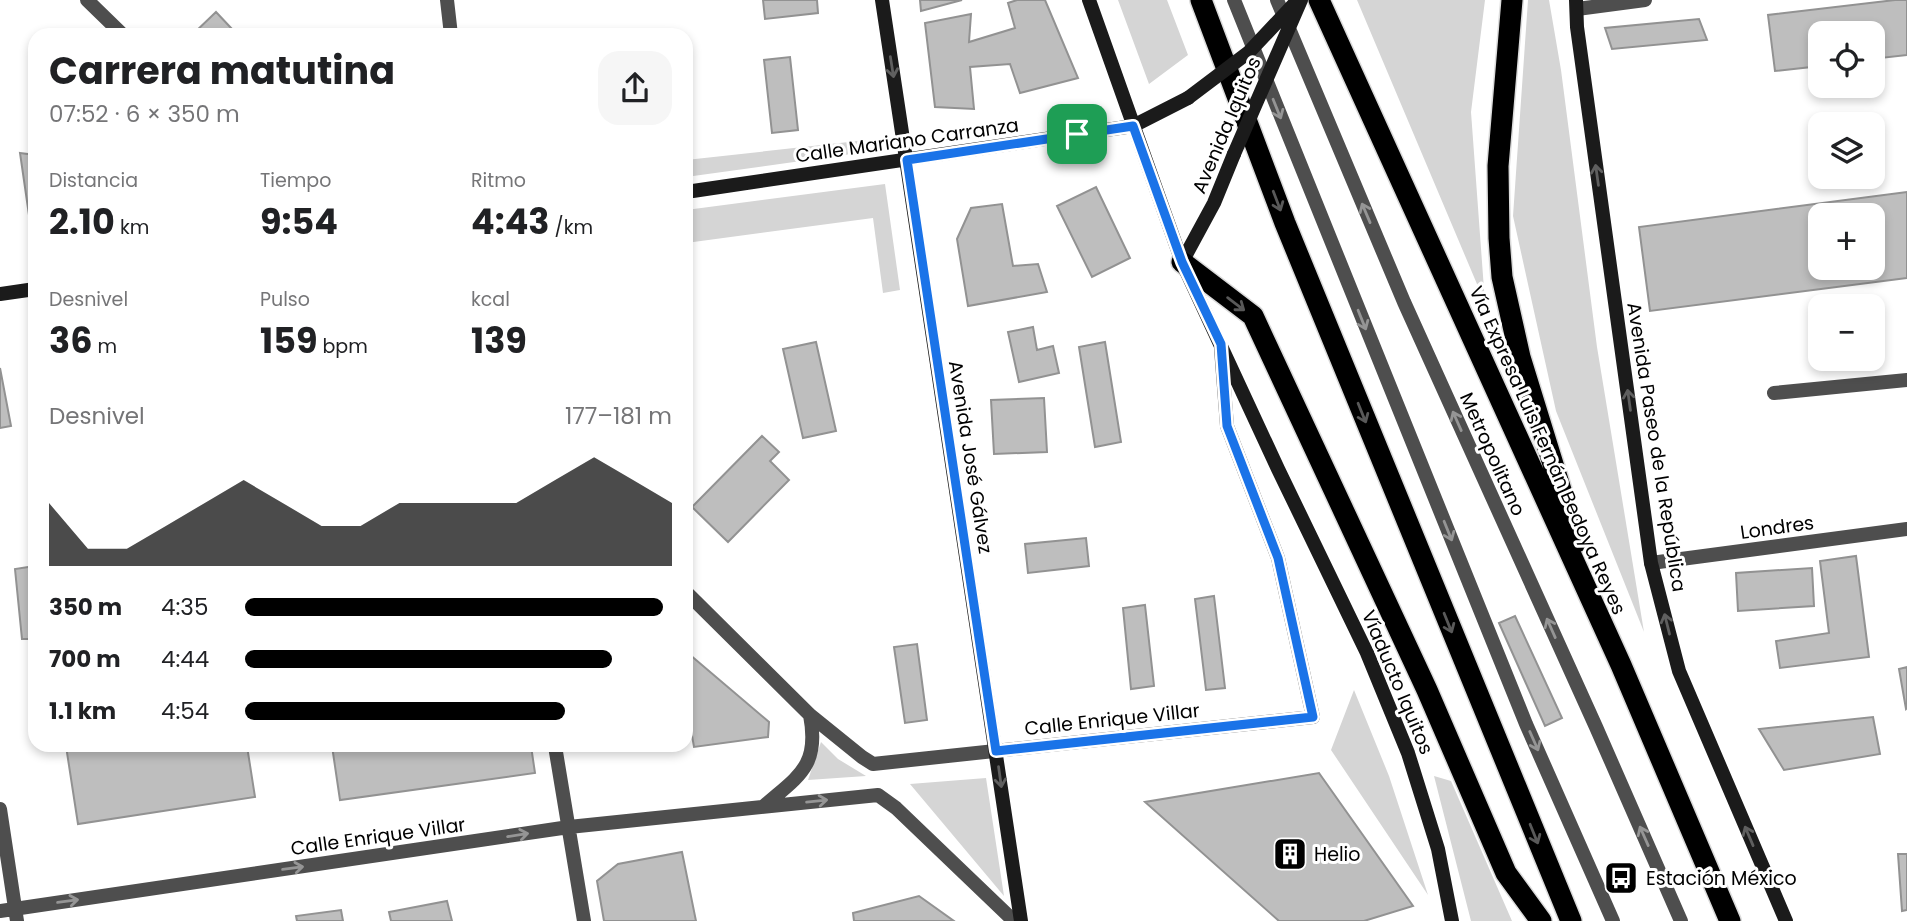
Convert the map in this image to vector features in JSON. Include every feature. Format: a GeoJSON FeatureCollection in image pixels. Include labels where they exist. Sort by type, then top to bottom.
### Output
{"type":"FeatureCollection","features":[{"type":"Feature","properties":{"kind":"highway"},"geometry":{"type":"LineString","coordinates":[[1201,0],[1285,223],[1571,921]]}},
{"type":"Feature","properties":{"kind":"highway","name":"Vía Expresa Luis Fernán Bedoya Reyes"},"geometry":{"type":"LineString","coordinates":[[1319,0],[1604,627],[1731,921]]}},
{"type":"Feature","properties":{"kind":"highway"},"geometry":{"type":"LineString","coordinates":[[1512,0],[1497,166],[1502,277],[1520,357],[1604,627]]}},
{"type":"Feature","properties":{"kind":"highway"},"geometry":{"type":"LineString","coordinates":[[1182,262],[1253,316],[1427,690],[1506,873],[1541,921]]}},
{"type":"Feature","properties":{"kind":"main road","name":"Avenida José Gálvez"},"geometry":{"type":"LineString","coordinates":[[881,0],[1021,921]]}},
{"type":"Feature","properties":{"kind":"main road"},"geometry":{"type":"LineString","coordinates":[[1089,0],[1182,262],[1221,344]]}},
{"type":"Feature","properties":{"kind":"main road","name":"Avenida Iquitos"},"geometry":{"type":"LineString","coordinates":[[1133,126],[1188,98],[1249,52],[1300,0]]}},
{"type":"Feature","properties":{"kind":"main road","name":"Avenida Iquitos"},"geometry":{"type":"LineString","coordinates":[[1182,262],[1214,203],[1300,0]]}},
{"type":"Feature","properties":{"kind":"main road","name":"Avenida Paseo de la República"},"geometry":{"type":"LineString","coordinates":[[1576,5],[1651,563],[1679,671],[1786,921]]}},
{"type":"Feature","properties":{"kind":"main road","name":"Calle Mariano Carranza"},"geometry":{"type":"LineString","coordinates":[[693,191],[1133,126]]}},
{"type":"Feature","properties":{"kind":"main road"},"geometry":{"type":"LineString","coordinates":[[0,294],[28,290]]}},
{"type":"Feature","properties":{"kind":"main road","name":"Víaducto Iquitos"},"geometry":{"type":"LineString","coordinates":[[1221,344],[1367,653],[1408,753],[1438,849],[1452,921]]}},
{"type":"Feature","properties":{"kind":"street"},"geometry":{"type":"LineString","coordinates":[[87,0],[116,28]]}},
{"type":"Feature","properties":{"kind":"street"},"geometry":{"type":"LineString","coordinates":[[446,0],[450,28]]}},
{"type":"Feature","properties":{"kind":"street"},"geometry":{"type":"LineString","coordinates":[[1234,0],[1526,724],[1613,921]]}},
{"type":"Feature","properties":{"kind":"street","name":"Metropolitano"},"geometry":{"type":"LineString","coordinates":[[1277,0],[1404,302],[1681,921]]}},
{"type":"Feature","properties":{"kind":"street"},"geometry":{"type":"LineString","coordinates":[[1576,5],[1645,0]]}},
{"type":"Feature","properties":{"kind":"street","name":"Calle Enrique Villar"},"geometry":{"type":"LineString","coordinates":[[810,715],[873,764],[1313,717],[1278,558],[1227,426],[1221,344]]}},
{"type":"Feature","properties":{"kind":"street"},"geometry":{"type":"LineString","coordinates":[[1774,393],[1907,380]]}},
{"type":"Feature","properties":{"kind":"street","name":"Londres"},"geometry":{"type":"LineString","coordinates":[[1651,563],[1907,529]]}},
{"type":"Feature","properties":{"kind":"street"},"geometry":{"type":"LineString","coordinates":[[693,599],[810,715],[814,734],[812,754],[803,772],[763,807]]}},
{"type":"Feature","properties":{"kind":"street"},"geometry":{"type":"LineString","coordinates":[[556,752],[584,921]]}},
{"type":"Feature","properties":{"kind":"street","name":"Calle Enrique Villar"},"geometry":{"type":"LineString","coordinates":[[10,914],[569,827],[878,795],[896,808],[1014,921]]}},
{"type":"Feature","properties":{"kind":"street"},"geometry":{"type":"LineString","coordinates":[[0,809],[10,914]]}},
{"type":"Feature","properties":{"kind":"shaded area"},"geometry":{"type":"Polygon","coordinates":[[[1118,0],[1167,0],[1188,55],[1149,84],[1118,0]]]}},
{"type":"Feature","properties":{"kind":"shaded area"},"geometry":{"type":"Polygon","coordinates":[[[1357,0],[1485,0],[1471,112],[1485,303],[1357,0]]]}},
{"type":"Feature","properties":{"kind":"shaded area"},"geometry":{"type":"Polygon","coordinates":[[[1528,0],[1549,0],[1561,70],[1597,347],[1644,632],[1556,411],[1513,216],[1528,0]]]}},
{"type":"Feature","properties":{"kind":"shaded area"},"geometry":{"type":"Polygon","coordinates":[[[867,140],[851,154],[693,176],[693,159],[867,140]]]}},
{"type":"Feature","properties":{"kind":"shaded area"},"geometry":{"type":"Polygon","coordinates":[[[885,184],[900,290],[883,293],[873,218],[693,242],[693,209],[885,184]]]}},
{"type":"Feature","properties":{"kind":"shaded area"},"geometry":{"type":"Polygon","coordinates":[[[1354,690],[1389,776],[1428,895],[1331,750],[1354,690]]]}},
{"type":"Feature","properties":{"kind":"shaded area"},"geometry":{"type":"Polygon","coordinates":[[[821,742],[838,759],[866,776],[808,780],[821,742]]]}},
{"type":"Feature","properties":{"kind":"shaded area"},"geometry":{"type":"Polygon","coordinates":[[[1434,776],[1451,781],[1512,921],[1471,921],[1434,776]]]}},
{"type":"Feature","properties":{"kind":"shaded area"},"geometry":{"type":"Polygon","coordinates":[[[986,778],[1004,896],[910,784],[986,778]]]}},
{"type":"Feature","properties":{"kind":"building"},"geometry":{"type":"Polygon","coordinates":[[[763,0],[817,0],[818,13],[765,19],[763,0]]]}},
{"type":"Feature","properties":{"kind":"building"},"geometry":{"type":"Polygon","coordinates":[[[920,0],[962,0],[921,11],[920,0]]]}},
{"type":"Feature","properties":{"kind":"building"},"geometry":{"type":"Polygon","coordinates":[[[1017,0],[1045,0],[1078,78],[1020,93],[1010,64],[970,67],[974,109],[935,107],[925,23],[971,14],[969,42],[1015,28],[1008,3],[1017,0]]]}},
{"type":"Feature","properties":{"kind":"building"},"geometry":{"type":"Polygon","coordinates":[[[1907,0],[1907,55],[1885,58],[1885,21],[1808,21],[1808,67],[1775,71],[1768,15],[1907,0]]]}},
{"type":"Feature","properties":{"kind":"building"},"geometry":{"type":"Polygon","coordinates":[[[216,12],[231,28],[199,28],[216,12]]]}},
{"type":"Feature","properties":{"kind":"building"},"geometry":{"type":"Polygon","coordinates":[[[1699,19],[1707,40],[1612,49],[1605,28],[1699,19]]]}},
{"type":"Feature","properties":{"kind":"building"},"geometry":{"type":"Polygon","coordinates":[[[790,57],[798,130],[772,133],[764,60],[790,57]]]}},
{"type":"Feature","properties":{"kind":"building"},"geometry":{"type":"Polygon","coordinates":[[[20,153],[28,154],[28,208],[20,153]]]}},
{"type":"Feature","properties":{"kind":"building"},"geometry":{"type":"Polygon","coordinates":[[[1096,187],[1130,258],[1092,277],[1057,206],[1096,187]]]}},
{"type":"Feature","properties":{"kind":"building"},"geometry":{"type":"Polygon","coordinates":[[[1907,192],[1907,278],[1650,311],[1639,227],[1808,205],[1808,280],[1885,280],[1885,203],[1823,203],[1907,192]]]}},
{"type":"Feature","properties":{"kind":"building"},"geometry":{"type":"Polygon","coordinates":[[[1002,204],[1013,266],[1038,264],[1047,292],[968,306],[957,239],[971,208],[1002,204]]]}},
{"type":"Feature","properties":{"kind":"building"},"geometry":{"type":"Polygon","coordinates":[[[1033,327],[1037,350],[1053,346],[1059,373],[1019,382],[1008,332],[1033,327]]]}},
{"type":"Feature","properties":{"kind":"building"},"geometry":{"type":"Polygon","coordinates":[[[816,342],[836,431],[803,438],[783,349],[816,342]]]}},
{"type":"Feature","properties":{"kind":"building"},"geometry":{"type":"Polygon","coordinates":[[[1105,342],[1121,442],[1095,447],[1079,347],[1105,342]]]}},
{"type":"Feature","properties":{"kind":"building"},"geometry":{"type":"Polygon","coordinates":[[[0,368],[11,426],[0,428],[0,368]]]}},
{"type":"Feature","properties":{"kind":"building"},"geometry":{"type":"Polygon","coordinates":[[[1044,398],[1047,452],[994,454],[991,400],[1044,398]]]}},
{"type":"Feature","properties":{"kind":"building"},"geometry":{"type":"Polygon","coordinates":[[[762,436],[779,452],[770,461],[789,480],[728,542],[693,506],[762,436]]]}},
{"type":"Feature","properties":{"kind":"building"},"geometry":{"type":"Polygon","coordinates":[[[1086,538],[1089,566],[1028,573],[1025,544],[1086,538]]]}},
{"type":"Feature","properties":{"kind":"building"},"geometry":{"type":"Polygon","coordinates":[[[1856,556],[1869,657],[1780,668],[1776,641],[1829,633],[1820,561],[1856,556]]]}},
{"type":"Feature","properties":{"kind":"building"},"geometry":{"type":"Polygon","coordinates":[[[28,567],[28,639],[22,639],[15,569],[28,567]]]}},
{"type":"Feature","properties":{"kind":"building"},"geometry":{"type":"Polygon","coordinates":[[[1812,568],[1814,606],[1738,611],[1736,573],[1812,568]]]}},
{"type":"Feature","properties":{"kind":"building"},"geometry":{"type":"Polygon","coordinates":[[[1214,596],[1225,688],[1206,690],[1195,599],[1214,596]]]}},
{"type":"Feature","properties":{"kind":"building"},"geometry":{"type":"Polygon","coordinates":[[[1145,605],[1154,686],[1131,689],[1123,608],[1145,605]]]}},
{"type":"Feature","properties":{"kind":"building"},"geometry":{"type":"Polygon","coordinates":[[[1515,616],[1562,718],[1545,726],[1499,623],[1515,616]]]}},
{"type":"Feature","properties":{"kind":"building"},"geometry":{"type":"Polygon","coordinates":[[[917,644],[927,720],[905,723],[894,647],[917,644]]]}},
{"type":"Feature","properties":{"kind":"building"},"geometry":{"type":"Polygon","coordinates":[[[693,657],[769,722],[768,737],[694,747],[693,657]]]}},
{"type":"Feature","properties":{"kind":"building"},"geometry":{"type":"Polygon","coordinates":[[[1907,667],[1907,708],[1906,709],[1899,669],[1907,667]]]}},
{"type":"Feature","properties":{"kind":"building"},"geometry":{"type":"Polygon","coordinates":[[[1873,717],[1880,754],[1784,770],[1759,729],[1873,717]]]}},
{"type":"Feature","properties":{"kind":"building"},"geometry":{"type":"Polygon","coordinates":[[[67,752],[248,752],[255,797],[78,824],[67,752]]]}},
{"type":"Feature","properties":{"kind":"building"},"geometry":{"type":"Polygon","coordinates":[[[333,752],[532,752],[535,773],[340,800],[333,752]]]}},
{"type":"Feature","properties":{"kind":"building","name":"Helio"},"geometry":{"type":"Polygon","coordinates":[[[1319,773],[1413,906],[1364,921],[1279,921],[1145,802],[1319,773]]]}},
{"type":"Feature","properties":{"kind":"building"},"geometry":{"type":"Polygon","coordinates":[[[682,852],[696,921],[604,921],[597,881],[618,864],[682,852]]]}},
{"type":"Feature","properties":{"kind":"building"},"geometry":{"type":"Polygon","coordinates":[[[1898,854],[1907,854],[1907,910],[1902,911],[1898,854]]]}},
{"type":"Feature","properties":{"kind":"building"},"geometry":{"type":"Polygon","coordinates":[[[919,896],[954,921],[854,921],[853,913],[919,896]]]}},
{"type":"Feature","properties":{"kind":"building"},"geometry":{"type":"Polygon","coordinates":[[[447,901],[452,921],[391,921],[389,912],[447,901]]]}},
{"type":"Feature","properties":{"kind":"building"},"geometry":{"type":"Polygon","coordinates":[[[341,910],[343,921],[297,921],[296,916],[341,910]]]}},
{"type":"Feature","properties":{"kind":"place","name":"Helio"},"geometry":{"type":"Point","coordinates":[1290,854]}},
{"type":"Feature","properties":{"kind":"place","name":"Estación México"},"geometry":{"type":"Point","coordinates":[1621,878]}},
{"type":"Feature","properties":{"kind":"route"},"geometry":{"type":"LineString","coordinates":[[1133,126],[1182,262],[1221,344],[1227,426],[1278,558],[1313,717],[996,751],[907,160],[1077,134],[1133,126]]}}]}
